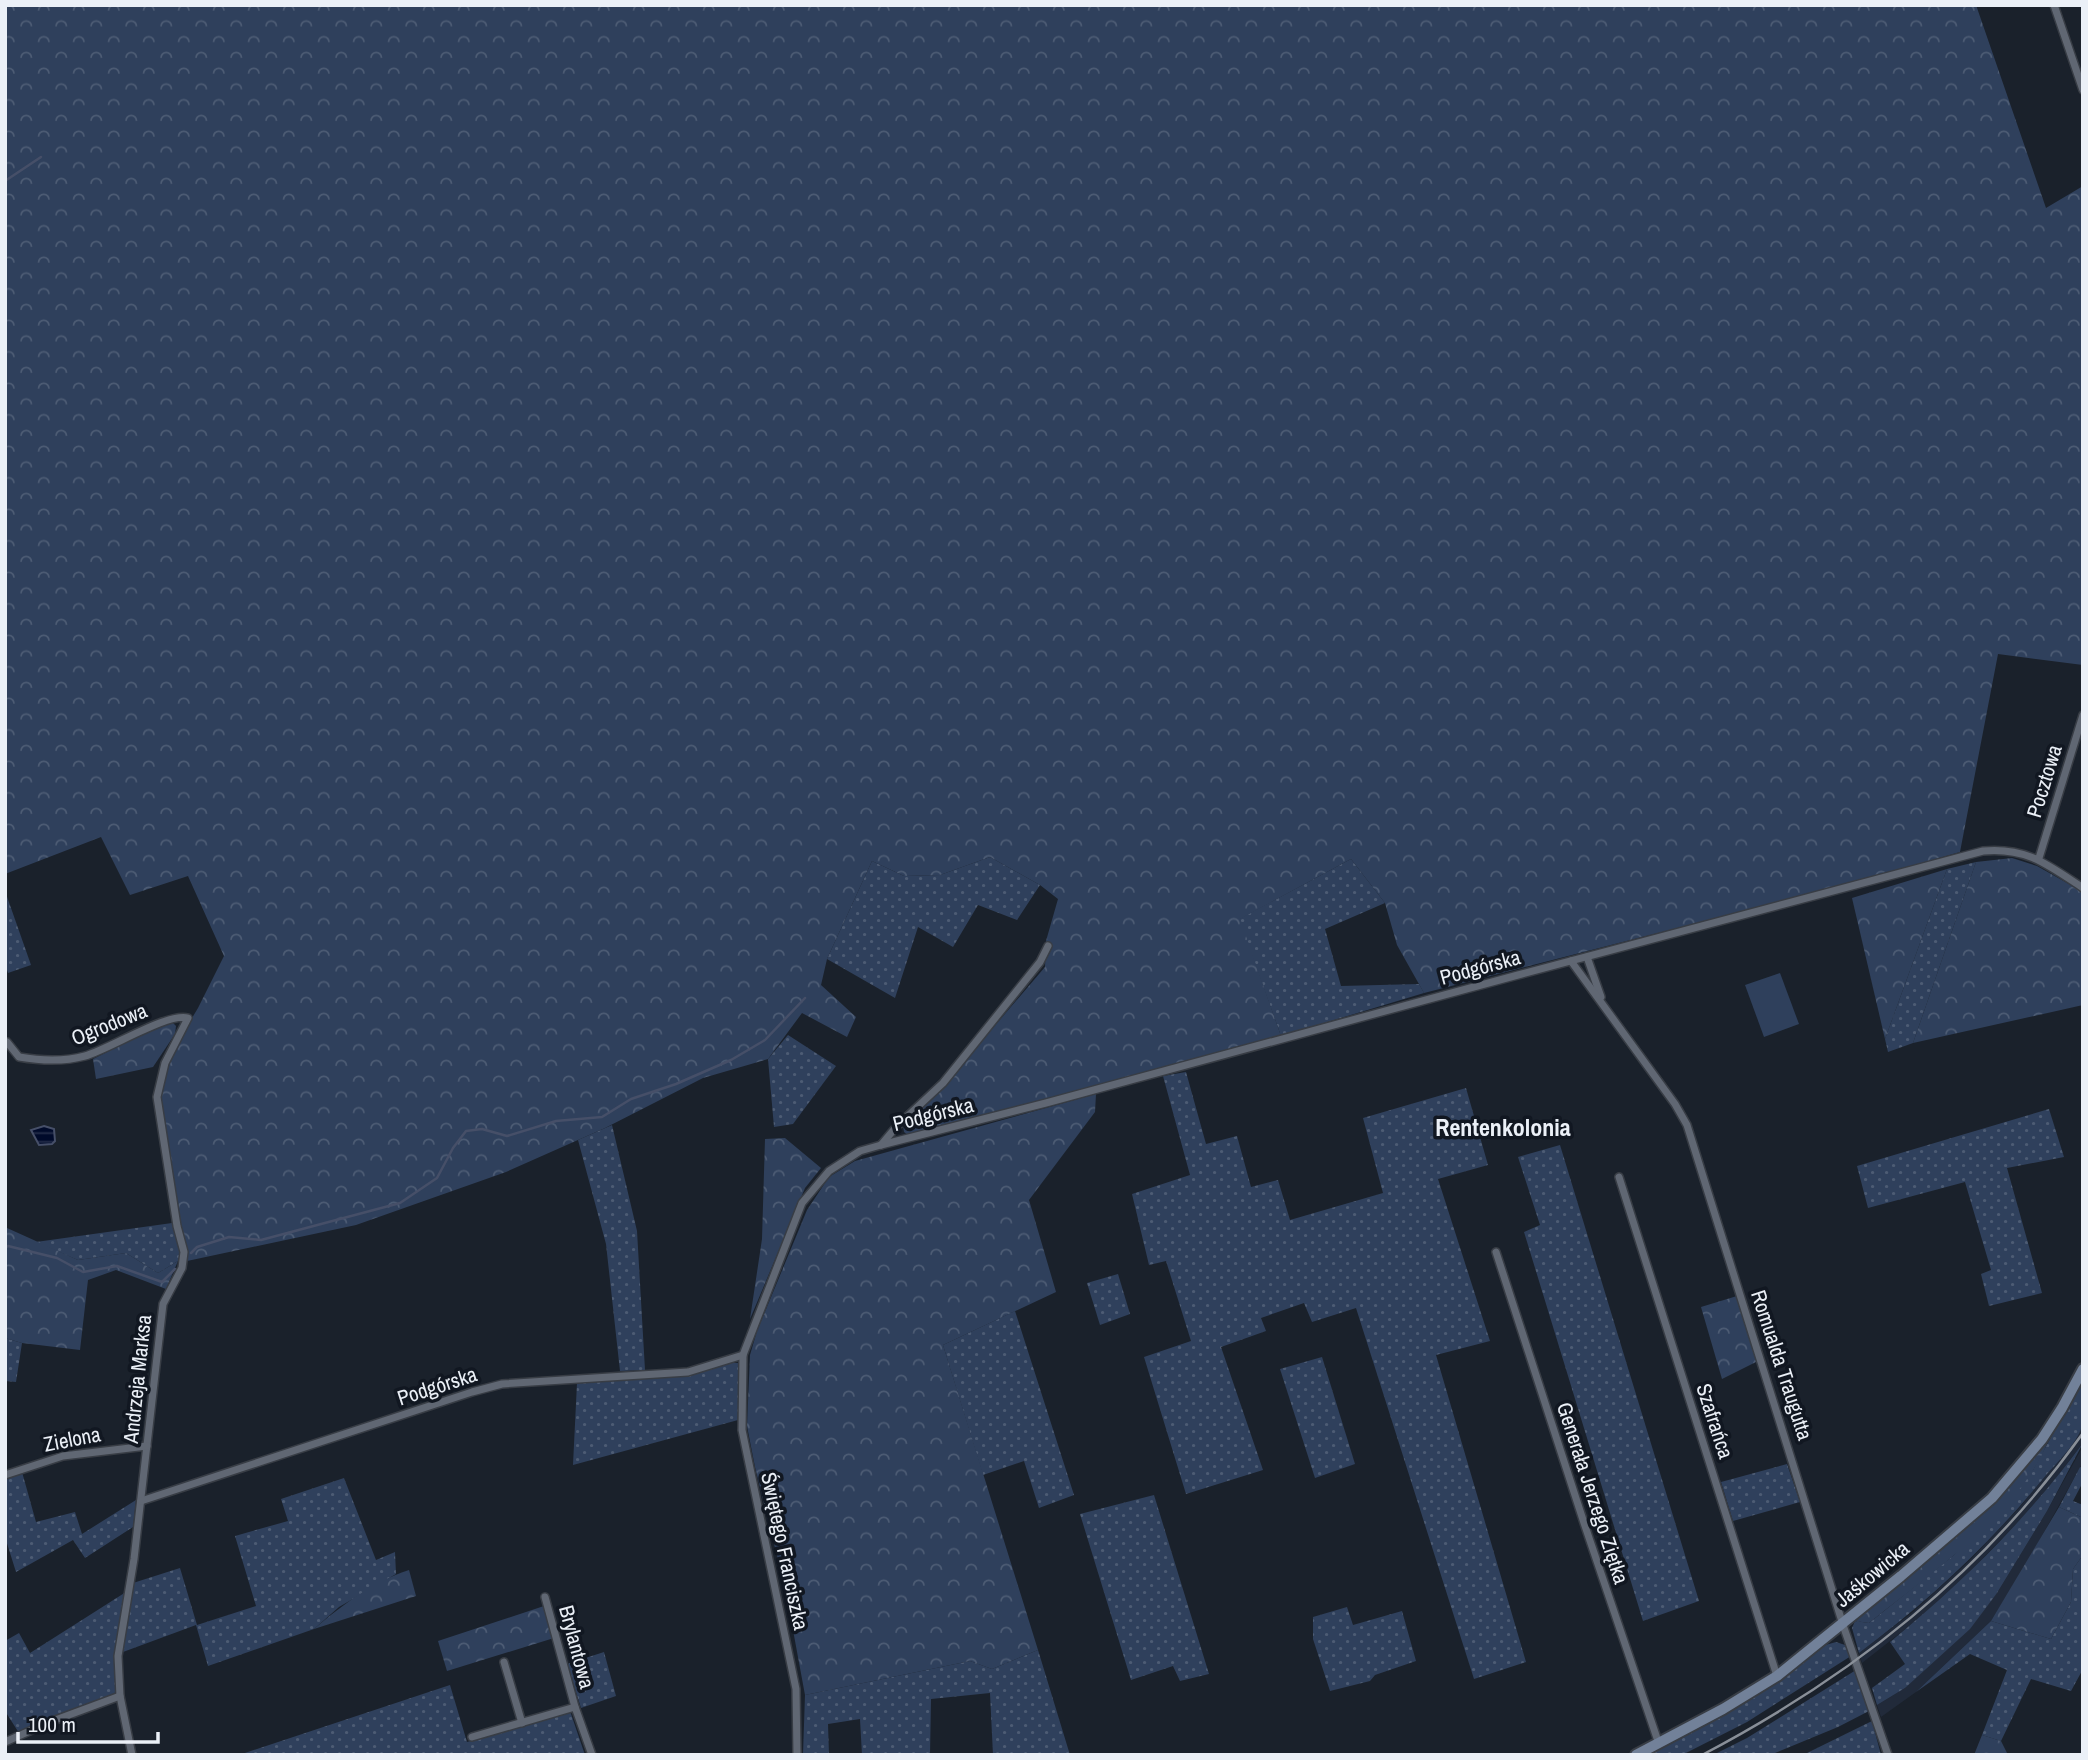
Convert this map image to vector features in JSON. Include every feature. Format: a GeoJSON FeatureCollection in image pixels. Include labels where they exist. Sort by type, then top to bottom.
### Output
{"type":"FeatureCollection","features":[{"type":"Feature","properties":{"kind":"street"},"geometry":{"type":"LineString","coordinates":[[2054,5],[2083,90]]}},
{"type":"Feature","properties":{"kind":"street","name":"Pocztowa"},"geometry":{"type":"LineString","coordinates":[[2039,858],[2083,715]]}},
{"type":"Feature","properties":{"kind":"street","name":"Podgórska"},"geometry":{"type":"LineString","coordinates":[[141,1501],[472,1392],[528,1381],[688,1372],[743,1355],[802,1203],[829,1171],[860,1151],[1046,1104],[1983,851],[2015,851],[2039,858],[2083,888]]}},
{"type":"Feature","properties":{"kind":"street","name":"Podgórska"},"geometry":{"type":"LineString","coordinates":[[881,1145],[897,1126],[943,1083],[1040,962],[1048,946]]}},
{"type":"Feature","properties":{"kind":"street","name":"Romualda Traugutta"},"geometry":{"type":"LineString","coordinates":[[1587,957],[1604,1005]]}},
{"type":"Feature","properties":{"kind":"street","name":"Romualda Traugutta"},"geometry":{"type":"LineString","coordinates":[[1571,961],[1675,1104],[1687,1125],[1888,1755]]}},
{"type":"Feature","properties":{"kind":"street","name":"Ogrodowa"},"geometry":{"type":"LineString","coordinates":[[7,1042],[19,1057],[62,1060],[88,1055],[167,1019],[183,1016],[188,1018]]}},
{"type":"Feature","properties":{"kind":"street","name":"Andrzeja Marksa"},"geometry":{"type":"LineString","coordinates":[[132,1755],[120,1696],[118,1657],[141,1501],[163,1304],[182,1268],[184,1252],[177,1226],[157,1097],[165,1063],[188,1018]]}},
{"type":"Feature","properties":{"kind":"street","name":"Szafrańca"},"geometry":{"type":"LineString","coordinates":[[1619,1177],[1777,1676]]}},
{"type":"Feature","properties":{"kind":"street","name":"Generała Jerzego Ziętka"},"geometry":{"type":"LineString","coordinates":[[1496,1252],[1658,1744]]}},
{"type":"Feature","properties":{"kind":"street","name":"Świętego Franciszka"},"geometry":{"type":"LineString","coordinates":[[743,1355],[742,1430],[796,1689],[797,1755]]}},
{"type":"Feature","properties":{"kind":"street","name":"Jaśkowicka"},"geometry":{"type":"LineString","coordinates":[[1636,1755],[1777,1676],[1992,1498],[2014,1474],[2062,1408],[2083,1369]]}},
{"type":"Feature","properties":{"kind":"street","name":"Zielona"},"geometry":{"type":"LineString","coordinates":[[5,1475],[63,1456],[147,1446]]}},
{"type":"Feature","properties":{"kind":"street","name":"Brylantowa"},"geometry":{"type":"LineString","coordinates":[[545,1597],[575,1707],[592,1755]]}},
{"type":"Feature","properties":{"kind":"street"},"geometry":{"type":"LineString","coordinates":[[504,1662],[522,1723]]}},
{"type":"Feature","properties":{"kind":"street"},"geometry":{"type":"LineString","coordinates":[[5,1742],[120,1696]]}},
{"type":"Feature","properties":{"kind":"street","name":"Brylantowa"},"geometry":{"type":"LineString","coordinates":[[472,1737],[575,1707]]}},
{"type":"Feature","properties":{"kind":"shaded area"},"geometry":{"type":"Polygon","coordinates":[[[44,1126],[54,1129],[55,1141],[52,1144],[39,1145],[31,1130],[44,1126]]]}},
{"type":"Feature","properties":{"kind":"shaded area"},"geometry":{"type":"Polygon","coordinates":[[[2083,1426],[2083,1443],[2036,1504],[1941,1601],[1862,1663],[1859,1653],[1913,1612],[1970,1560],[2020,1507],[2083,1426]]]}},
{"type":"Feature","properties":{"kind":"shaded area"},"geometry":{"type":"Polygon","coordinates":[[[2083,1446],[2083,1462],[2023,1570],[1991,1621],[1916,1692],[1881,1717],[1877,1705],[1905,1688],[1997,1593],[2083,1446]]]}},
{"type":"Feature","properties":{"kind":"green space"},"geometry":{"type":"Polygon","coordinates":[[[5,5],[1976,5],[2046,208],[2083,186],[2083,665],[1998,654],[1960,852],[1849,884],[1424,993],[1397,945],[1385,903],[1351,859],[1240,919],[1281,1036],[909,1136],[904,1132],[903,1125],[944,1088],[1045,967],[1046,941],[1058,899],[1040,885],[990,857],[940,875],[904,876],[872,861],[827,959],[821,985],[856,1017],[847,1037],[802,1013],[768,1059],[703,1078],[605,1128],[506,1172],[356,1225],[187,1261],[174,1207],[158,1094],[165,1063],[198,1008],[224,956],[188,876],[130,895],[101,837],[5,874],[5,5]]]}},
{"type":"Feature","properties":{"kind":"green space"},"geometry":{"type":"Polygon","coordinates":[[[990,857],[1040,885],[1017,920],[978,905],[953,947],[918,927],[895,998],[827,959],[872,861],[904,876],[940,875],[990,857]]]}},
{"type":"Feature","properties":{"kind":"green space"},"geometry":{"type":"Polygon","coordinates":[[[2012,858],[2037,866],[2083,892],[2083,1005],[1913,1043],[1976,862],[2012,858]]]}},
{"type":"Feature","properties":{"kind":"green space"},"geometry":{"type":"Polygon","coordinates":[[[1351,859],[1385,903],[1325,929],[1341,986],[1419,984],[1424,993],[1281,1036],[1239,919],[1351,859]]]}},
{"type":"Feature","properties":{"kind":"green space"},"geometry":{"type":"Polygon","coordinates":[[[1976,862],[1913,1043],[1888,1052],[1885,1039],[1947,869],[1976,862]]]}},
{"type":"Feature","properties":{"kind":"green space"},"geometry":{"type":"Polygon","coordinates":[[[1947,869],[1885,1039],[1852,898],[1947,869]]]}},
{"type":"Feature","properties":{"kind":"green space"},"geometry":{"type":"Polygon","coordinates":[[[5,891],[31,965],[8,973],[5,964],[5,891]]]}},
{"type":"Feature","properties":{"kind":"green space"},"geometry":{"type":"Polygon","coordinates":[[[1780,973],[1799,1024],[1764,1037],[1745,985],[1780,973]]]}},
{"type":"Feature","properties":{"kind":"green space"},"geometry":{"type":"Polygon","coordinates":[[[172,1022],[176,1026],[175,1034],[153,1067],[96,1079],[93,1059],[172,1022]]]}},
{"type":"Feature","properties":{"kind":"green space"},"geometry":{"type":"Polygon","coordinates":[[[788,1035],[836,1066],[793,1124],[774,1127],[768,1059],[788,1035]]]}},
{"type":"Feature","properties":{"kind":"green space"},"geometry":{"type":"Polygon","coordinates":[[[1186,1072],[1206,1144],[1237,1136],[1251,1187],[1278,1180],[1290,1220],[1383,1193],[1363,1118],[1466,1088],[1488,1165],[1438,1179],[1490,1341],[1436,1355],[1526,1662],[1474,1679],[1356,1308],[1312,1322],[1304,1303],[1261,1318],[1266,1331],[1221,1347],[1263,1470],[1186,1494],[1144,1357],[1191,1341],[1166,1261],[1149,1265],[1132,1194],[1190,1175],[1163,1076],[1186,1072]]]}},
{"type":"Feature","properties":{"kind":"green space"},"geometry":{"type":"Polygon","coordinates":[[[1096,1094],[1095,1112],[1029,1200],[1056,1292],[943,1345],[1038,1650],[992,1669],[970,1661],[805,1695],[786,1592],[747,1426],[750,1355],[757,1331],[807,1210],[829,1177],[855,1161],[1096,1094]]]}},
{"type":"Feature","properties":{"kind":"green space"},"geometry":{"type":"Polygon","coordinates":[[[2049,1109],[2064,1157],[2007,1168],[2042,1293],[1989,1306],[1981,1274],[1991,1270],[1965,1182],[1868,1208],[1857,1166],[2049,1109]]]}},
{"type":"Feature","properties":{"kind":"green space"},"geometry":{"type":"Polygon","coordinates":[[[612,1125],[637,1231],[645,1370],[620,1371],[606,1244],[578,1140],[612,1125]]]}},
{"type":"Feature","properties":{"kind":"green space"},"geometry":{"type":"Polygon","coordinates":[[[785,1138],[821,1168],[805,1188],[750,1319],[762,1239],[765,1139],[785,1138]]]}},
{"type":"Feature","properties":{"kind":"green space"},"geometry":{"type":"Polygon","coordinates":[[[1560,1145],[1699,1601],[1643,1621],[1524,1232],[1540,1225],[1518,1157],[1560,1145]]]}},
{"type":"Feature","properties":{"kind":"green space"},"geometry":{"type":"Polygon","coordinates":[[[5,1220],[7,1228],[78,1260],[126,1253],[158,1273],[178,1261],[166,1289],[116,1270],[88,1280],[80,1350],[22,1343],[5,1338],[5,1220]]]}},
{"type":"Feature","properties":{"kind":"green space"},"geometry":{"type":"Polygon","coordinates":[[[172,1223],[180,1253],[178,1261],[158,1273],[126,1253],[78,1260],[36,1242],[172,1223]]]}},
{"type":"Feature","properties":{"kind":"green space"},"geometry":{"type":"Polygon","coordinates":[[[1118,1274],[1130,1314],[1100,1325],[1087,1283],[1118,1274]]]}},
{"type":"Feature","properties":{"kind":"green space"},"geometry":{"type":"Polygon","coordinates":[[[1737,1296],[1758,1361],[1722,1379],[1701,1307],[1737,1296]]]}},
{"type":"Feature","properties":{"kind":"green space"},"geometry":{"type":"Polygon","coordinates":[[[1015,1311],[1074,1495],[1039,1508],[1024,1461],[983,1475],[943,1345],[1015,1311]]]}},
{"type":"Feature","properties":{"kind":"green space"},"geometry":{"type":"Polygon","coordinates":[[[5,1338],[22,1343],[16,1382],[5,1381],[5,1338]]]}},
{"type":"Feature","properties":{"kind":"green space"},"geometry":{"type":"Polygon","coordinates":[[[1322,1357],[1355,1464],[1315,1478],[1280,1369],[1322,1357]]]}},
{"type":"Feature","properties":{"kind":"green space"},"geometry":{"type":"Polygon","coordinates":[[[729,1363],[738,1363],[738,1420],[573,1465],[577,1383],[692,1375],[729,1363]]]}},
{"type":"Feature","properties":{"kind":"green space"},"geometry":{"type":"Polygon","coordinates":[[[2083,1379],[2083,1422],[2076,1440],[2067,1452],[2004,1524],[1959,1569],[1859,1653],[1852,1628],[1855,1621],[1869,1623],[1954,1555],[2033,1470],[2083,1379]]]}},
{"type":"Feature","properties":{"kind":"green space"},"geometry":{"type":"Polygon","coordinates":[[[2052,1433],[2032,1472],[1997,1515],[1935,1571],[1869,1623],[1855,1621],[2009,1488],[2052,1433]]]}},
{"type":"Feature","properties":{"kind":"green space"},"geometry":{"type":"Polygon","coordinates":[[[2083,1443],[2047,1511],[1997,1593],[1970,1629],[1905,1688],[1877,1705],[1872,1688],[1905,1664],[1890,1642],[1943,1597],[1992,1549],[2039,1498],[2083,1443]]]}},
{"type":"Feature","properties":{"kind":"green space"},"geometry":{"type":"Polygon","coordinates":[[[1787,1464],[1800,1502],[1733,1521],[1721,1482],[1787,1464]]]}},
{"type":"Feature","properties":{"kind":"green space"},"geometry":{"type":"Polygon","coordinates":[[[2080,1467],[2083,1468],[2083,1482],[2073,1501],[2083,1505],[2083,1518],[2059,1507],[2080,1467]]]}},
{"type":"Feature","properties":{"kind":"green space"},"geometry":{"type":"Polygon","coordinates":[[[22,1472],[36,1522],[75,1512],[82,1534],[136,1500],[133,1527],[85,1558],[73,1540],[16,1572],[5,1537],[5,1479],[22,1472]]]}},
{"type":"Feature","properties":{"kind":"green space"},"geometry":{"type":"Polygon","coordinates":[[[344,1478],[376,1560],[395,1552],[396,1574],[339,1607],[314,1629],[208,1666],[196,1625],[123,1652],[133,1583],[180,1568],[197,1625],[256,1606],[235,1536],[288,1521],[281,1499],[344,1478]]]}},
{"type":"Feature","properties":{"kind":"green space"},"geometry":{"type":"Polygon","coordinates":[[[1154,1495],[1209,1674],[1180,1681],[1173,1666],[1131,1680],[1080,1514],[1154,1495]]]}},
{"type":"Feature","properties":{"kind":"green space"},"geometry":{"type":"Polygon","coordinates":[[[2059,1507],[2083,1518],[2083,1555],[2073,1569],[2071,1602],[2051,1639],[1991,1621],[2059,1507]]]}},
{"type":"Feature","properties":{"kind":"green space"},"geometry":{"type":"Polygon","coordinates":[[[2083,1555],[2083,1669],[2071,1691],[2031,1679],[2001,1741],[1982,1735],[2007,1670],[1970,1654],[1916,1692],[1991,1621],[2051,1639],[2071,1602],[2073,1569],[2083,1555]]]}},
{"type":"Feature","properties":{"kind":"green space"},"geometry":{"type":"Polygon","coordinates":[[[409,1570],[416,1596],[314,1629],[383,1580],[409,1570]]]}},
{"type":"Feature","properties":{"kind":"green space"},"geometry":{"type":"Polygon","coordinates":[[[126,1592],[115,1665],[116,1693],[19,1733],[5,1711],[5,1641],[19,1633],[30,1653],[126,1592]]]}},
{"type":"Feature","properties":{"kind":"green space"},"geometry":{"type":"Polygon","coordinates":[[[544,1606],[554,1638],[447,1671],[438,1641],[544,1606]]]}},
{"type":"Feature","properties":{"kind":"green space"},"geometry":{"type":"Polygon","coordinates":[[[1347,1607],[1353,1625],[1402,1611],[1416,1661],[1375,1675],[1370,1681],[1330,1691],[1313,1639],[1313,1617],[1347,1607]]]}},
{"type":"Feature","properties":{"kind":"green space"},"geometry":{"type":"Polygon","coordinates":[[[1836,1642],[1845,1645],[1851,1656],[1747,1722],[1682,1755],[1647,1755],[1759,1694],[1822,1646],[1836,1642]]]}},
{"type":"Feature","properties":{"kind":"green space"},"geometry":{"type":"Polygon","coordinates":[[[1038,1650],[1070,1755],[993,1755],[990,1693],[931,1699],[930,1755],[862,1755],[860,1719],[828,1724],[829,1755],[803,1755],[805,1695],[970,1661],[992,1669],[1038,1650]]]}},
{"type":"Feature","properties":{"kind":"green space"},"geometry":{"type":"Polygon","coordinates":[[[604,1652],[616,1696],[581,1708],[567,1664],[604,1652]]]}},
{"type":"Feature","properties":{"kind":"green space"},"geometry":{"type":"Polygon","coordinates":[[[1856,1670],[1869,1711],[1770,1755],[1713,1755],[1747,1738],[1856,1670]]]}},
{"type":"Feature","properties":{"kind":"green space"},"geometry":{"type":"Polygon","coordinates":[[[450,1685],[467,1742],[570,1711],[585,1755],[239,1755],[450,1685]]]}},
{"type":"Feature","properties":{"kind":"green space"},"geometry":{"type":"Polygon","coordinates":[[[1872,1721],[1881,1755],[1803,1755],[1809,1752],[1872,1721]]]}},
{"type":"Feature","properties":{"kind":"green space"},"geometry":{"type":"Polygon","coordinates":[[[1982,1735],[2001,1741],[2008,1755],[1974,1755],[1982,1735]]]}},
{"type":"Feature","properties":{"kind":"waterway"},"geometry":{"type":"LineString","coordinates":[[5,181],[41,157]]}},
{"type":"Feature","properties":{"kind":"waterway"},"geometry":{"type":"LineString","coordinates":[[191,1253],[197,1247],[229,1237],[261,1240],[400,1203],[437,1178],[453,1148],[466,1131],[482,1129],[507,1136],[556,1121],[602,1117],[631,1099],[676,1084],[731,1060],[765,1040],[805,998]]}},
{"type":"Feature","properties":{"kind":"waterway"},"geometry":{"type":"LineString","coordinates":[[5,1248],[8,1246],[57,1258],[83,1272],[117,1266],[162,1282],[175,1269]]}},
{"type":"Feature","properties":{"kind":"railway"},"geometry":{"type":"LineString","coordinates":[[1702,1755],[1811,1691],[1912,1617],[2002,1532],[2044,1484],[2083,1433]]}},
{"type":"Feature","properties":{"kind":"district","name":"Rentenkolonia"},"geometry":{"type":"Point","coordinates":[1503,1127]}}]}
